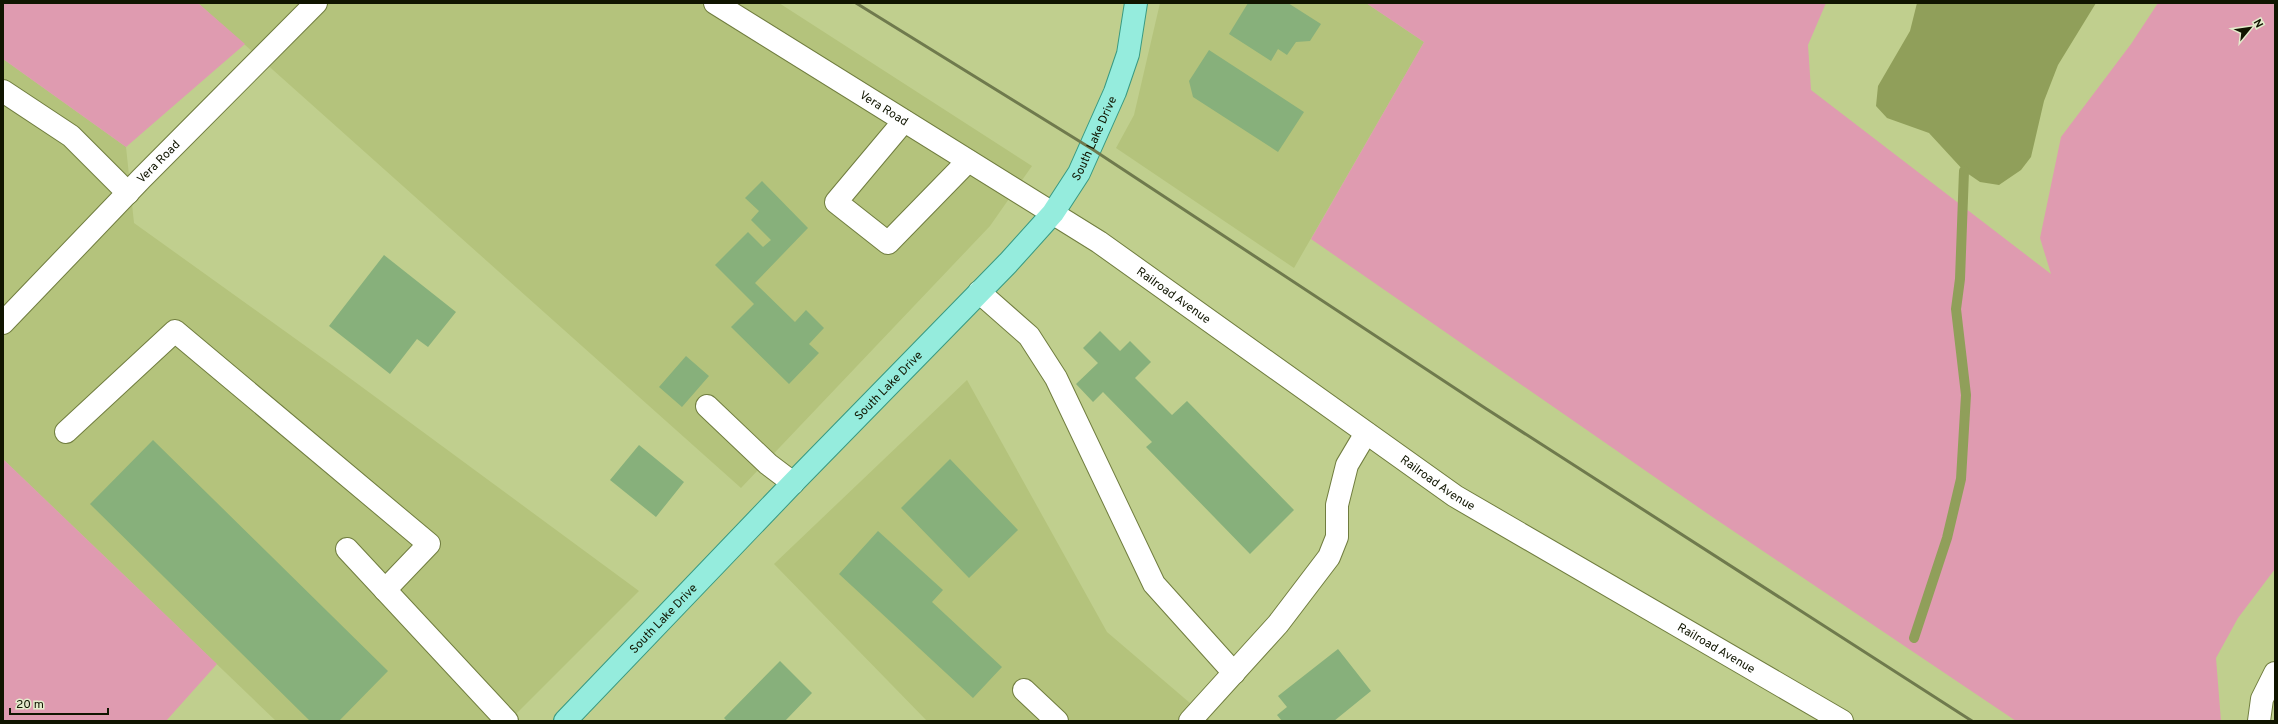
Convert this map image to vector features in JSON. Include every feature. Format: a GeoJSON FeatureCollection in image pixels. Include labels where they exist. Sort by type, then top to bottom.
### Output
{"type":"FeatureCollection","features":[{"type":"Feature","properties":{"kind":"main road","name":"South Lake Drive"},"geometry":{"type":"LineString","coordinates":[[565,721],[793,483],[979,292],[1053,213],[1079,173],[1115,92],[1128,54],[1136,3]]}},
{"type":"Feature","properties":{"kind":"street","name":"Vera Road"},"geometry":{"type":"LineString","coordinates":[[3,323],[128,193],[316,3]]}},
{"type":"Feature","properties":{"kind":"street","name":"Vera Road"},"geometry":{"type":"LineString","coordinates":[[714,3],[1053,213]]}},
{"type":"Feature","properties":{"kind":"street"},"geometry":{"type":"LineString","coordinates":[[3,91],[71,136],[128,193]]}},
{"type":"Feature","properties":{"kind":"street"},"geometry":{"type":"LineString","coordinates":[[904,121],[836,202],[888,243],[968,161]]}},
{"type":"Feature","properties":{"kind":"street","name":"Railroad Avenue"},"geometry":{"type":"LineString","coordinates":[[1053,213],[1099,242],[1454,496],[1842,721]]}},
{"type":"Feature","properties":{"kind":"street"},"geometry":{"type":"LineString","coordinates":[[979,292],[1029,336],[1044,357],[1056,378],[1154,584],[1234,674]]}},
{"type":"Feature","properties":{"kind":"street"},"geometry":{"type":"LineString","coordinates":[[66,432],[176,331],[430,544],[385,590]]}},
{"type":"Feature","properties":{"kind":"street"},"geometry":{"type":"LineString","coordinates":[[707,406],[768,464],[793,483]]}},
{"type":"Feature","properties":{"kind":"street"},"geometry":{"type":"LineString","coordinates":[[1190,721],[1278,624],[1329,557],[1337,537],[1337,505],[1346,466],[1366,433]]}},
{"type":"Feature","properties":{"kind":"street"},"geometry":{"type":"LineString","coordinates":[[347,549],[507,721]]}},
{"type":"Feature","properties":{"kind":"street"},"geometry":{"type":"LineString","coordinates":[[2259,721],[2262,699],[2275,673]]}},
{"type":"Feature","properties":{"kind":"street"},"geometry":{"type":"LineString","coordinates":[[1024,690],[1057,721]]}},
{"type":"Feature","properties":{"kind":"shaded area"},"geometry":{"type":"Polygon","coordinates":[[[3,3],[198,3],[245,44],[126,147],[3,59],[3,3]]]}},
{"type":"Feature","properties":{"kind":"shaded area"},"geometry":{"type":"Polygon","coordinates":[[[198,3],[779,3],[1032,166],[990,226],[741,488],[198,3]]]}},
{"type":"Feature","properties":{"kind":"shaded area"},"geometry":{"type":"Polygon","coordinates":[[[1160,3],[1366,3],[1424,42],[1294,268],[1116,148],[1134,115],[1160,3]]]}},
{"type":"Feature","properties":{"kind":"shaded area"},"geometry":{"type":"Polygon","coordinates":[[[1366,3],[1826,3],[1808,45],[1811,90],[2051,274],[2040,238],[2061,137],[2131,44],[2158,3],[2275,3],[2275,569],[2238,618],[2216,658],[2221,721],[2016,721],[1708,514],[1311,239],[1424,42],[1366,3]]]}},
{"type":"Feature","properties":{"kind":"shaded area"},"geometry":{"type":"Polygon","coordinates":[[[1917,3],[2096,3],[2058,65],[2044,101],[2031,157],[2021,170],[1999,185],[1980,182],[1964,171],[1929,133],[1887,118],[1876,106],[1878,86],[1910,31],[1917,3]]]}},
{"type":"Feature","properties":{"kind":"shaded area"},"geometry":{"type":"Polygon","coordinates":[[[3,59],[126,147],[134,223],[332,365],[639,591],[509,721],[276,721],[3,459],[3,59]]]}},
{"type":"Feature","properties":{"kind":"shaded area"},"geometry":{"type":"Polygon","coordinates":[[[967,380],[1107,632],[1211,721],[927,721],[774,564],[967,380]]]}},
{"type":"Feature","properties":{"kind":"shaded area"},"geometry":{"type":"Polygon","coordinates":[[[3,459],[217,664],[166,721],[3,721],[3,459]]]}},
{"type":"Feature","properties":{"kind":"building"},"geometry":{"type":"Polygon","coordinates":[[[1248,3],[1288,3],[1321,24],[1310,41],[1296,42],[1287,55],[1278,49],[1271,61],[1229,34],[1248,3]]]}},
{"type":"Feature","properties":{"kind":"building"},"geometry":{"type":"Polygon","coordinates":[[[1209,50],[1304,112],[1278,152],[1193,97],[1189,81],[1209,50]]]}},
{"type":"Feature","properties":{"kind":"building"},"geometry":{"type":"Polygon","coordinates":[[[762,181],[808,228],[755,283],[795,322],[806,310],[824,328],[809,344],[819,353],[789,384],[731,327],[754,304],[715,265],[748,232],[763,247],[771,240],[751,220],[759,211],[745,198],[762,181]]]}},
{"type":"Feature","properties":{"kind":"building"},"geometry":{"type":"Polygon","coordinates":[[[384,255],[456,312],[428,347],[417,339],[390,374],[329,326],[384,255]]]}},
{"type":"Feature","properties":{"kind":"building"},"geometry":{"type":"Polygon","coordinates":[[[1100,331],[1120,351],[1130,341],[1151,362],[1135,378],[1172,415],[1187,401],[1294,510],[1250,554],[1146,447],[1152,442],[1103,392],[1093,402],[1076,384],[1098,363],[1083,348],[1100,331]]]}},
{"type":"Feature","properties":{"kind":"building"},"geometry":{"type":"Polygon","coordinates":[[[686,356],[709,376],[682,407],[659,387],[686,356]]]}},
{"type":"Feature","properties":{"kind":"building"},"geometry":{"type":"Polygon","coordinates":[[[153,440],[388,671],[339,721],[310,721],[90,504],[153,440]]]}},
{"type":"Feature","properties":{"kind":"building"},"geometry":{"type":"Polygon","coordinates":[[[639,445],[684,482],[656,517],[610,480],[639,445]]]}},
{"type":"Feature","properties":{"kind":"building"},"geometry":{"type":"Polygon","coordinates":[[[950,459],[1018,530],[969,578],[901,508],[950,459]]]}},
{"type":"Feature","properties":{"kind":"building"},"geometry":{"type":"Polygon","coordinates":[[[878,531],[943,590],[932,602],[1002,667],[973,698],[839,574],[878,531]]]}},
{"type":"Feature","properties":{"kind":"building"},"geometry":{"type":"Polygon","coordinates":[[[1338,649],[1371,691],[1334,721],[1282,721],[1277,715],[1287,707],[1278,696],[1338,649]]]}},
{"type":"Feature","properties":{"kind":"building"},"geometry":{"type":"Polygon","coordinates":[[[780,661],[812,693],[785,721],[727,721],[724,718],[780,661]]]}},
{"type":"Feature","properties":{"kind":"waterway"},"geometry":{"type":"LineString","coordinates":[[1914,638],[1947,538],[1961,479],[1966,395],[1956,309],[1960,279],[1964,171]]}},
{"type":"Feature","properties":{"kind":"railway"},"geometry":{"type":"LineString","coordinates":[[856,3],[1092,149],[1485,408],[1972,721]]}}]}
